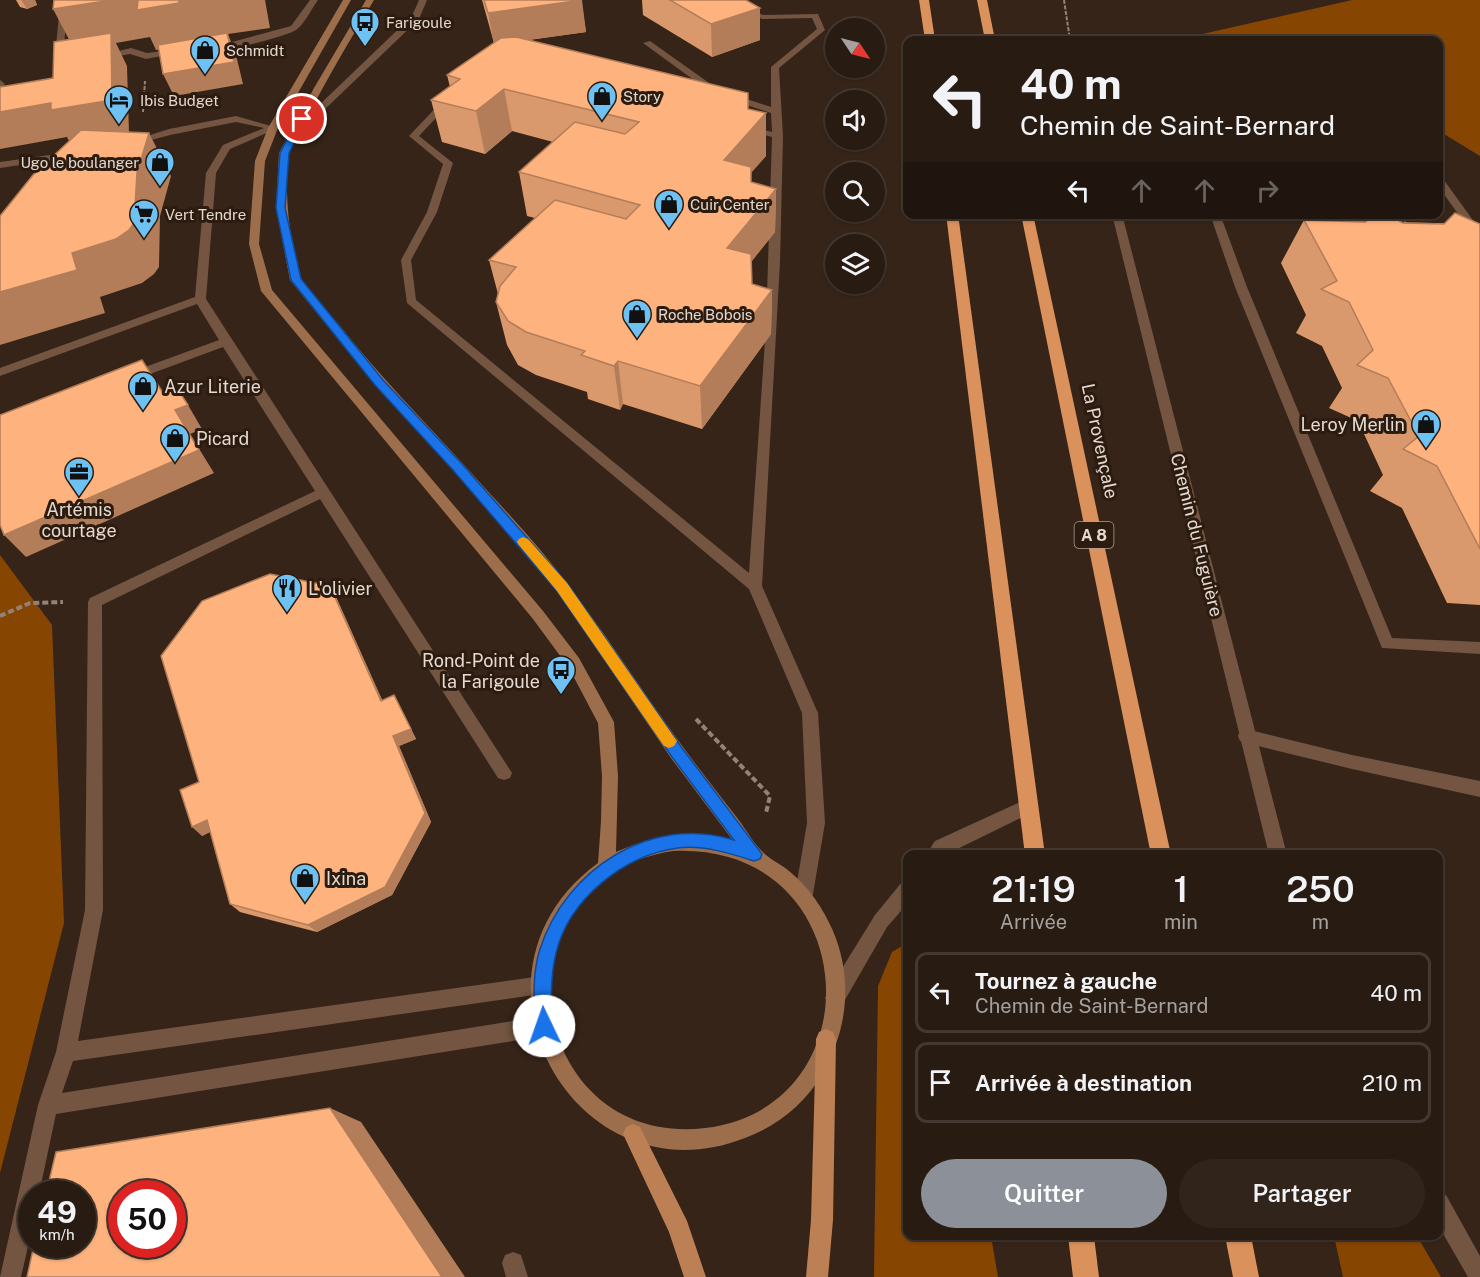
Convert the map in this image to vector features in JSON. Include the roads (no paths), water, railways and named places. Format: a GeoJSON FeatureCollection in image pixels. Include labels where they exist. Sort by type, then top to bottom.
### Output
{"type":"FeatureCollection","features":[{"type":"Feature","properties":{"kind":"highway"},"geometry":{"type":"LineString","coordinates":[[924,0],[929,36]]}},
{"type":"Feature","properties":{"kind":"highway"},"geometry":{"type":"LineString","coordinates":[[982,0],[989,36]]}},
{"type":"Feature","properties":{"kind":"highway"},"geometry":{"type":"LineString","coordinates":[[953,219],[1034,850]]}},
{"type":"Feature","properties":{"kind":"highway","name":"La Provençale"},"geometry":{"type":"LineString","coordinates":[[1028,219],[1160,850]]}},
{"type":"Feature","properties":{"kind":"highway"},"geometry":{"type":"LineString","coordinates":[[1081,1240],[1086,1277]]}},
{"type":"Feature","properties":{"kind":"highway"},"geometry":{"type":"LineString","coordinates":[[1239,1240],[1246,1277]]}},
{"type":"Feature","properties":{"kind":"main road"},"geometry":{"type":"LineString","coordinates":[[347,0],[273,128],[260,161],[254,244],[267,291],[538,615],[574,663],[606,722],[610,776],[610,821],[606,869]]}},
{"type":"Feature","properties":{"kind":"main road"},"geometry":{"type":"LineString","coordinates":[[370,0],[318,88],[284,153],[281,208],[296,280],[379,382],[458,467],[562,587],[677,753],[754,854]]}},
{"type":"Feature","properties":{"kind":"main road"},"geometry":{"type":"LineString","coordinates":[[817,1277],[822,1220],[826,1039],[835,998],[833,960],[825,933],[804,894],[781,871],[754,854],[717,842],[678,840],[640,850],[606,869],[581,891],[562,919],[548,950],[542,985],[544,1026],[561,1071],[591,1109],[633,1134],[679,1143],[727,1137],[770,1115],[804,1081],[826,1039]]}},
{"type":"Feature","properties":{"kind":"main road"},"geometry":{"type":"LineString","coordinates":[[633,1134],[679,1229],[695,1277]]}},
{"type":"Feature","properties":{"kind":"main road"},"geometry":{"type":"LineString","coordinates":[[822,1220],[828,1277]]}},
{"type":"Feature","properties":{"kind":"street"},"geometry":{"type":"LineString","coordinates":[[205,49],[241,44],[294,28],[314,0]]}},
{"type":"Feature","properties":{"kind":"street"},"geometry":{"type":"LineString","coordinates":[[294,134],[416,17],[423,0]]}},
{"type":"Feature","properties":{"kind":"street"},"geometry":{"type":"LineString","coordinates":[[726,0],[762,17],[815,16],[821,30],[775,67],[778,136],[776,260],[755,586]]}},
{"type":"Feature","properties":{"kind":"street"},"geometry":{"type":"LineString","coordinates":[[63,15],[59,56],[73,60]]}},
{"type":"Feature","properties":{"kind":"street"},"geometry":{"type":"LineString","coordinates":[[647,43],[716,92],[777,112]]}},
{"type":"Feature","properties":{"kind":"street"},"geometry":{"type":"LineString","coordinates":[[96,57],[131,51],[146,56],[194,50]]}},
{"type":"Feature","properties":{"kind":"street"},"geometry":{"type":"LineString","coordinates":[[0,83],[2,92],[0,95]]}},
{"type":"Feature","properties":{"kind":"street"},"geometry":{"type":"LineString","coordinates":[[457,95],[448,100],[414,136],[448,163],[432,212],[406,260],[411,301],[755,586],[810,713],[816,823],[804,894]]}},
{"type":"Feature","properties":{"kind":"street"},"geometry":{"type":"LineString","coordinates":[[122,145],[169,132],[236,119],[273,128]]}},
{"type":"Feature","properties":{"kind":"street"},"geometry":{"type":"LineString","coordinates":[[736,126],[778,136]]}},
{"type":"Feature","properties":{"kind":"street"},"geometry":{"type":"LineString","coordinates":[[273,128],[226,147],[211,173],[200,299],[504,773]]}},
{"type":"Feature","properties":{"kind":"street"},"geometry":{"type":"LineString","coordinates":[[0,165],[82,154]]}},
{"type":"Feature","properties":{"kind":"street"},"geometry":{"type":"LineString","coordinates":[[1443,185],[1480,237]]}},
{"type":"Feature","properties":{"kind":"street","name":"Chemin du Fuguière"},"geometry":{"type":"LineString","coordinates":[[1119,219],[1246,735],[1277,850]]}},
{"type":"Feature","properties":{"kind":"street"},"geometry":{"type":"LineString","coordinates":[[1217,219],[1241,287],[1387,644],[1480,648]]}},
{"type":"Feature","properties":{"kind":"street"},"geometry":{"type":"LineString","coordinates":[[0,372],[200,299]]}},
{"type":"Feature","properties":{"kind":"street"},"geometry":{"type":"LineString","coordinates":[[118,382],[226,342]]}},
{"type":"Feature","properties":{"kind":"street"},"geometry":{"type":"LineString","coordinates":[[10,1277],[48,1105],[66,1052],[94,910],[95,602],[324,492]]}},
{"type":"Feature","properties":{"kind":"street"},"geometry":{"type":"LineString","coordinates":[[1246,735],[1352,762],[1480,789]]}},
{"type":"Feature","properties":{"kind":"street"},"geometry":{"type":"LineString","coordinates":[[938,850],[1029,806]]}},
{"type":"Feature","properties":{"kind":"street"},"geometry":{"type":"LineString","coordinates":[[835,998],[881,921],[903,894]]}},
{"type":"Feature","properties":{"kind":"street"},"geometry":{"type":"LineString","coordinates":[[66,1052],[542,985]]}},
{"type":"Feature","properties":{"kind":"street"},"geometry":{"type":"LineString","coordinates":[[48,1105],[544,1026]]}},
{"type":"Feature","properties":{"kind":"street"},"geometry":{"type":"LineString","coordinates":[[1443,1212],[1480,1277]]}},
{"type":"Feature","properties":{"kind":"place","name":"Farigoule"},"geometry":{"type":"Point","coordinates":[365,48]}},
{"type":"Feature","properties":{"kind":"place","name":"Schmidt"},"geometry":{"type":"Point","coordinates":[205,76]}},
{"type":"Feature","properties":{"kind":"place","name":"Story"},"geometry":{"type":"Point","coordinates":[602,122]}},
{"type":"Feature","properties":{"kind":"place","name":"Ibis Budget"},"geometry":{"type":"Point","coordinates":[119,126]}},
{"type":"Feature","properties":{"kind":"place","name":"Ugo le boulanger"},"geometry":{"type":"Point","coordinates":[160,188]}},
{"type":"Feature","properties":{"kind":"place","name":"Cuir Center"},"geometry":{"type":"Point","coordinates":[669,230]}},
{"type":"Feature","properties":{"kind":"place","name":"Vert Tendre"},"geometry":{"type":"Point","coordinates":[144,240]}},
{"type":"Feature","properties":{"kind":"place","name":"Roche Bobois"},"geometry":{"type":"Point","coordinates":[637,340]}},
{"type":"Feature","properties":{"kind":"place","name":"Azur Literie"},"geometry":{"type":"Point","coordinates":[143,412]}},
{"type":"Feature","properties":{"kind":"place","name":"Leroy Merlin"},"geometry":{"type":"Point","coordinates":[1426,450]}},
{"type":"Feature","properties":{"kind":"place","name":"Picard"},"geometry":{"type":"Point","coordinates":[175,464]}},
{"type":"Feature","properties":{"kind":"place","name":"Artémis courtage"},"geometry":{"type":"Point","coordinates":[79,498]}},
{"type":"Feature","properties":{"kind":"place","name":"L'olivier"},"geometry":{"type":"Point","coordinates":[287,614]}},
{"type":"Feature","properties":{"kind":"place","name":"Rond-Point de la Farigoule"},"geometry":{"type":"Point","coordinates":[561,696]}},
{"type":"Feature","properties":{"kind":"place","name":"Ixina"},"geometry":{"type":"Point","coordinates":[305,904]}}]}
